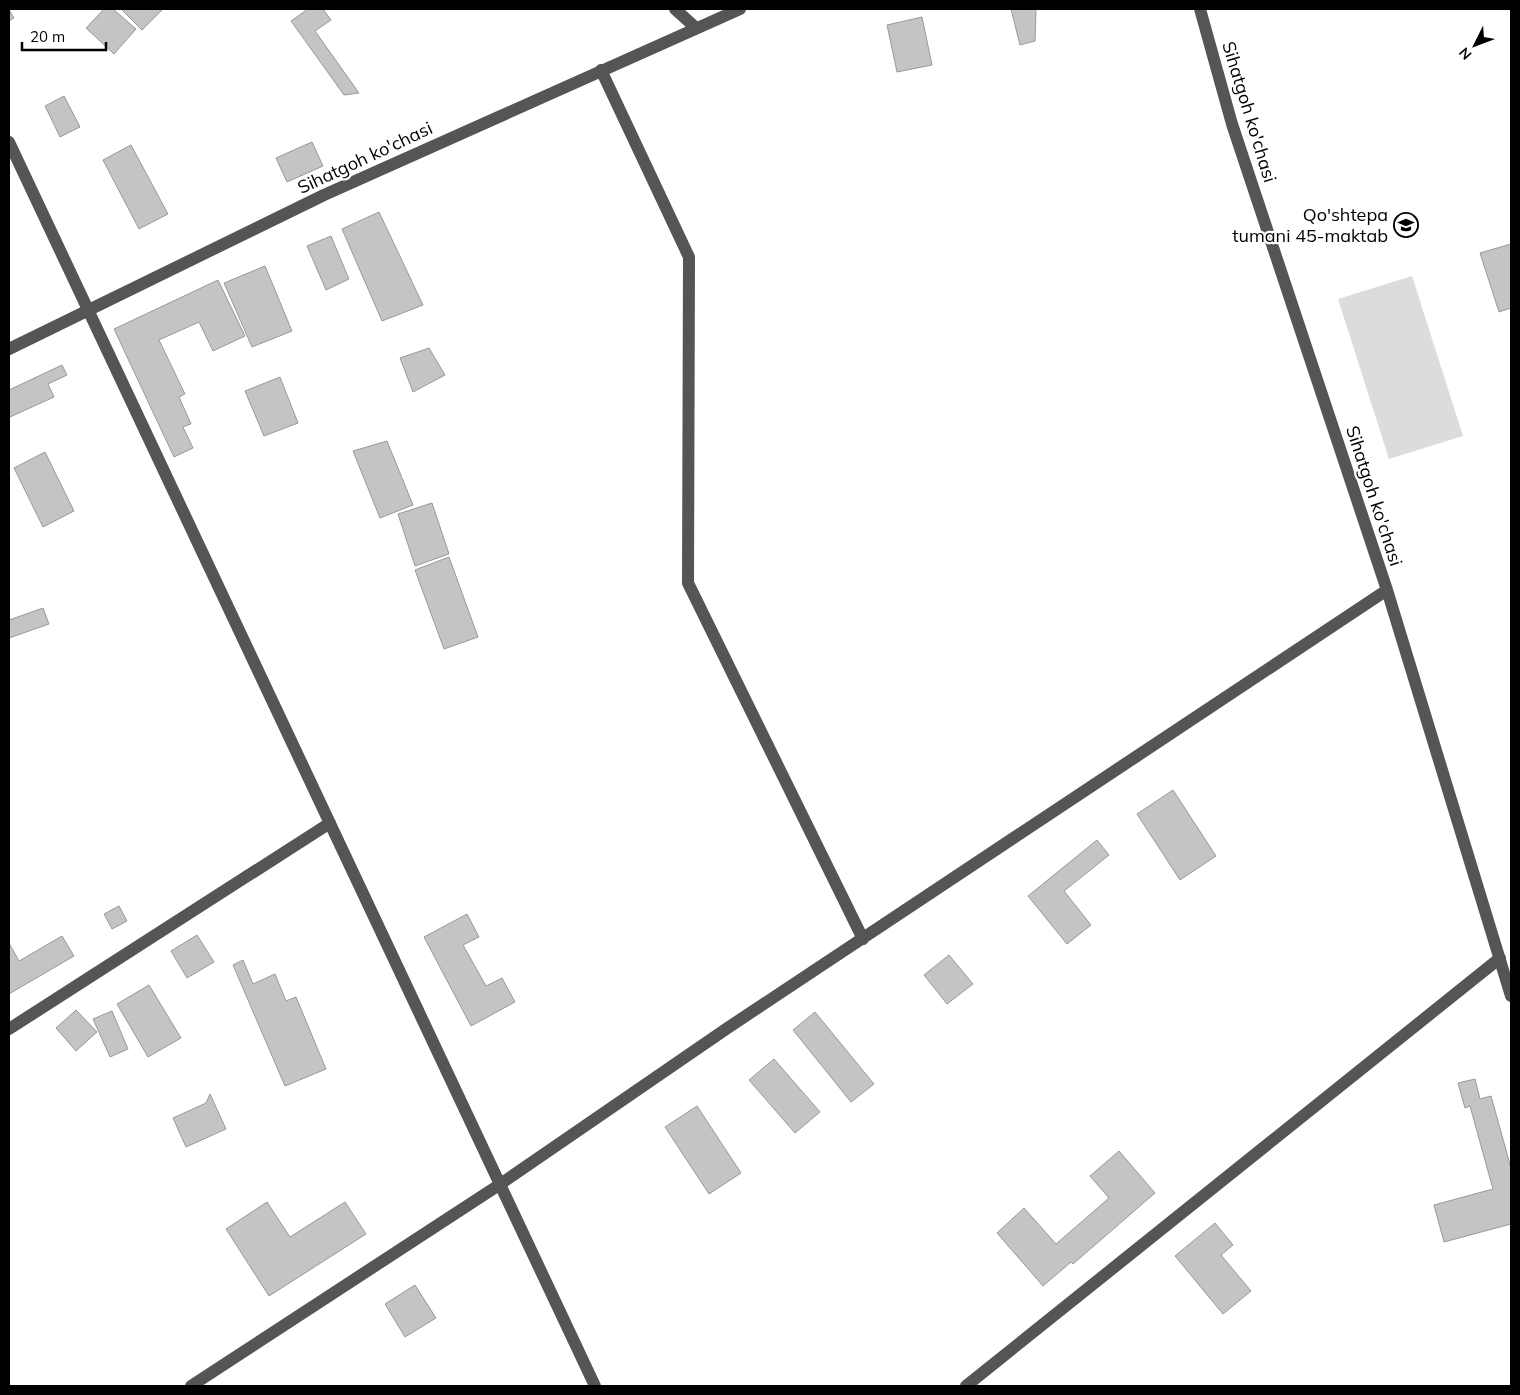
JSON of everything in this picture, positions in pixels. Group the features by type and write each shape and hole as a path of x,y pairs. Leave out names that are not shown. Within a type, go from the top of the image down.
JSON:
{"street":[{"path":"676,9 696,28"},
{"name":"Sihatgoh ko'chasi","path":"9,349 324,195 740,9"},
{"name":"Sihatgoh ko'chasi","path":"1200,9 1235,134 1387,590 1511,996"},
{"path":"601,70 689,258 688,583 863,939"},
{"path":"9,142 595,1386"},
{"path":"191,1386 499,1185 729,1028 1387,590"},
{"path":"9,1029 330,823"},
{"path":"966,1386 1500,958"}],"shaded area":[{"path":"1412,276 1463,436 1389,459 1338,299"}],"building":[{"path":"104,9 113,9 136,29 114,54 86,28"},
{"path":"121,9 161,9 162,10 142,30"},
{"path":"308,9 323,9 331,20 315,31 359,93 344,95 291,21"},
{"path":"1011,9 1036,9 1035,41 1020,45"},
{"path":"9,10 14,18 9,21"},
{"path":"922,17 932,65 897,72 887,25"},
{"path":"64,96 80,127 60,137 45,106"},
{"path":"312,142 323,166 287,182 276,158"},
{"path":"131,145 168,214 139,229 103,160"},
{"path":"379,212 423,305 382,321 342,229"},
{"path":"331,236 349,279 326,290 307,246"},
{"path":"1511,244 1511,308 1499,312 1480,253"},
{"path":"265,266 292,331 252,347 224,283"},
{"path":"218,280 245,336 213,351 199,322 159,340 185,394 179,397 191,424 183,427 193,448 174,457 114,329"},
{"path":"429,348 445,375 413,392 400,358"},
{"path":"62,365 67,375 48,384 54,397 10,417 9,390"},
{"path":"280,377 298,423 264,436 245,391"},
{"path":"387,441 413,505 380,518 353,451"},
{"path":"45,452 74,511 43,527 14,468"},
{"path":"432,503 449,554 415,566 398,514"},
{"path":"449,557 478,637 444,649 415,570"},
{"path":"43,608 49,624 9,638 9,620"},
{"path":"1173,790 1216,856 1180,880 1137,814"},
{"path":"1097,840 1109,855 1064,891 1091,925 1067,944 1028,896"},
{"path":"119,906 127,921 112,929 104,914"},
{"path":"467,914 479,937 463,945 486,986 502,978 515,1002 471,1026 424,937"},
{"path":"197,935 214,962 187,978 171,951"},
{"path":"62,936 74,956 9,994 9,943 19,961"},
{"path":"949,955 973,984 947,1004 924,975"},
{"path":"243,960 253,984 275,974 286,1001 296,997 326,1069 285,1086 233,965"},
{"path":"149,985 181,1038 148,1057 117,1004"},
{"path":"76,1010 97,1032 76,1051 56,1028"},
{"path":"112,1011 128,1049 110,1057 93,1019"},
{"path":"815,1012 874,1084 851,1102 793,1030"},
{"path":"774,1059 820,1112 795,1133 749,1080"},
{"path":"1475,1079 1480,1099 1491,1096 1511,1168 1511,1224 1444,1242 1434,1205 1493,1189 1470,1106 1465,1108 1458,1083"},
{"path":"210,1094 226,1129 186,1147 173,1118 206,1103"},
{"path":"697,1106 741,1173 709,1194 665,1127"},
{"path":"1119,1151 1155,1193 1073,1264 1071,1262 1043,1286 997,1233 1024,1208 1056,1244 1109,1198 1090,1176"},
{"path":"267,1202 290,1237 345,1202 366,1234 269,1296 226,1229"},
{"path":"1215,1223 1233,1245 1221,1255 1251,1291 1223,1314 1175,1256"},
{"path":"415,1285 436,1318 405,1337 385,1304"}],"place":[{"name":"Qo'shtepa tumani 45-maktab","path":"1406,225"}]}
